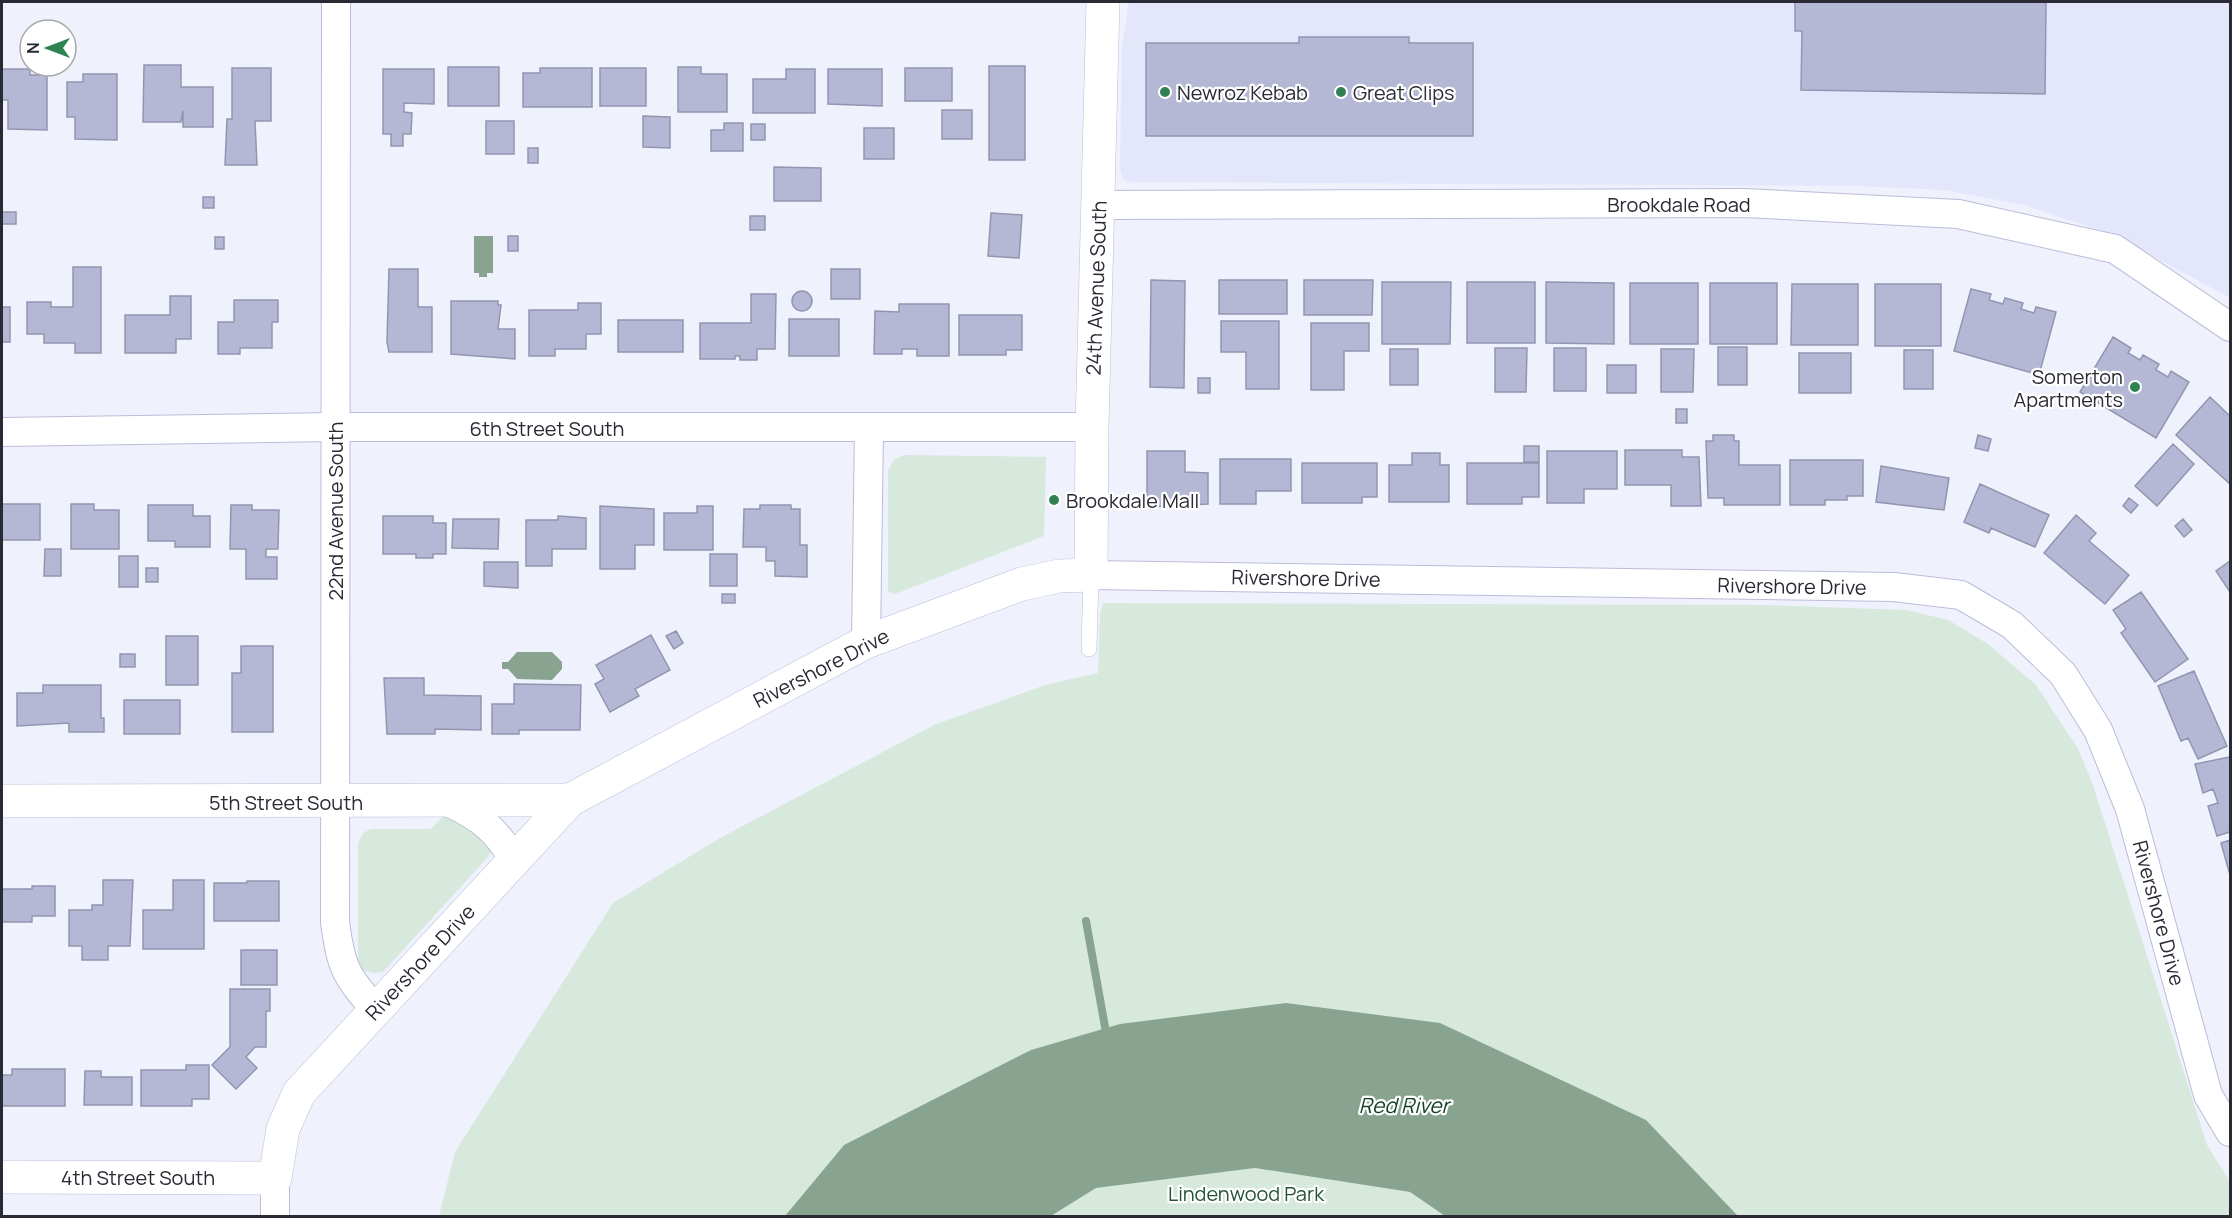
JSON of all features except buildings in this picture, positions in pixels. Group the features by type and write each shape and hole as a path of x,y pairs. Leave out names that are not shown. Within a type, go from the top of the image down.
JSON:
{"street":[{"name":"22nd Avenue South","path":"336,2 335,922 340,960 353,984 375,1010"},
{"name":"24th Avenue South","path":"1091,575 1092,427 1103,2"},
{"name":"Brookdale Road","path":"1099,205 1745,203 1958,214 2115,249 2230,327"},
{"name":"6th Street South","path":"2,432 335,428 1092,427"},
{"path":"866,642 869,428"},
{"name":"Rivershore Drive","path":"275,1178 283,1130 299,1093 570,801 866,642 1022,584 1059,576 1091,575 1894,587 1961,595 2012,625 2063,674 2098,730 2130,809 2208,1095 2230,1132"},
{"name":"5th Street South","path":"2,801 570,801"},
{"path":"448,802 480,817 502,840 514,860"},
{"name":"4th Street South","path":"2,1176 275,1178"},
{"path":"275,1178 275,1216"}],"lane":[{"path":"1089,649 1091,575"}],"shaded area":[{"path":"1129,2 2230,2 2230,298 2116,236 2025,205 1944,190 1859,186 1131,182 1123,179 1120,169 1122,46"}],"green space":[{"path":"904,455 1046,457 1044,536 895,594 888,592 888,470 894,460"},
{"path":"1103,603 1764,605 1907,610 1948,620 1988,644 2036,685 2077,747 2092,782 2207,1145 2230,1182 2230,1216 1738,1216 1646,1120 844,1145 785,1216 439,1216 455,1152 613,903 720,838 934,725 1045,685 1098,673 1100,613"},
{"path":"443,816 462,816 493,848 488,857 383,972 373,973 363,970 358,961 358,844 363,833 371,829 431,829"},
{"name":"Lindenwood Park","path":"1255,1168 1410,1192 1445,1216 1051,1216 1096,1188"}],"water":[{"path":"474,236 493,236 493,273 487,273 487,277 479,277 479,273 474,273"},
{"path":"517,652 552,652 562,662 562,669 552,680 517,679 508,669 502,669 502,662 508,662"},
{"name":"Red River","path":"1286,1003 1440,1023 1646,1120 1738,1216 1445,1216 1410,1192 1255,1168 1096,1188 1051,1216 785,1216 844,1145 1031,1050 1120,1024"}],"waterway":[{"path":"1086,921 1107,1038"}],"place":[{"name":"Newroz Kebab","path":"1165,92"},
{"name":"Great Clips","path":"1341,92"},
{"name":"Somerton Apartments","path":"2135,387"},
{"name":"Brookdale Mall","path":"1054,500"}]}
